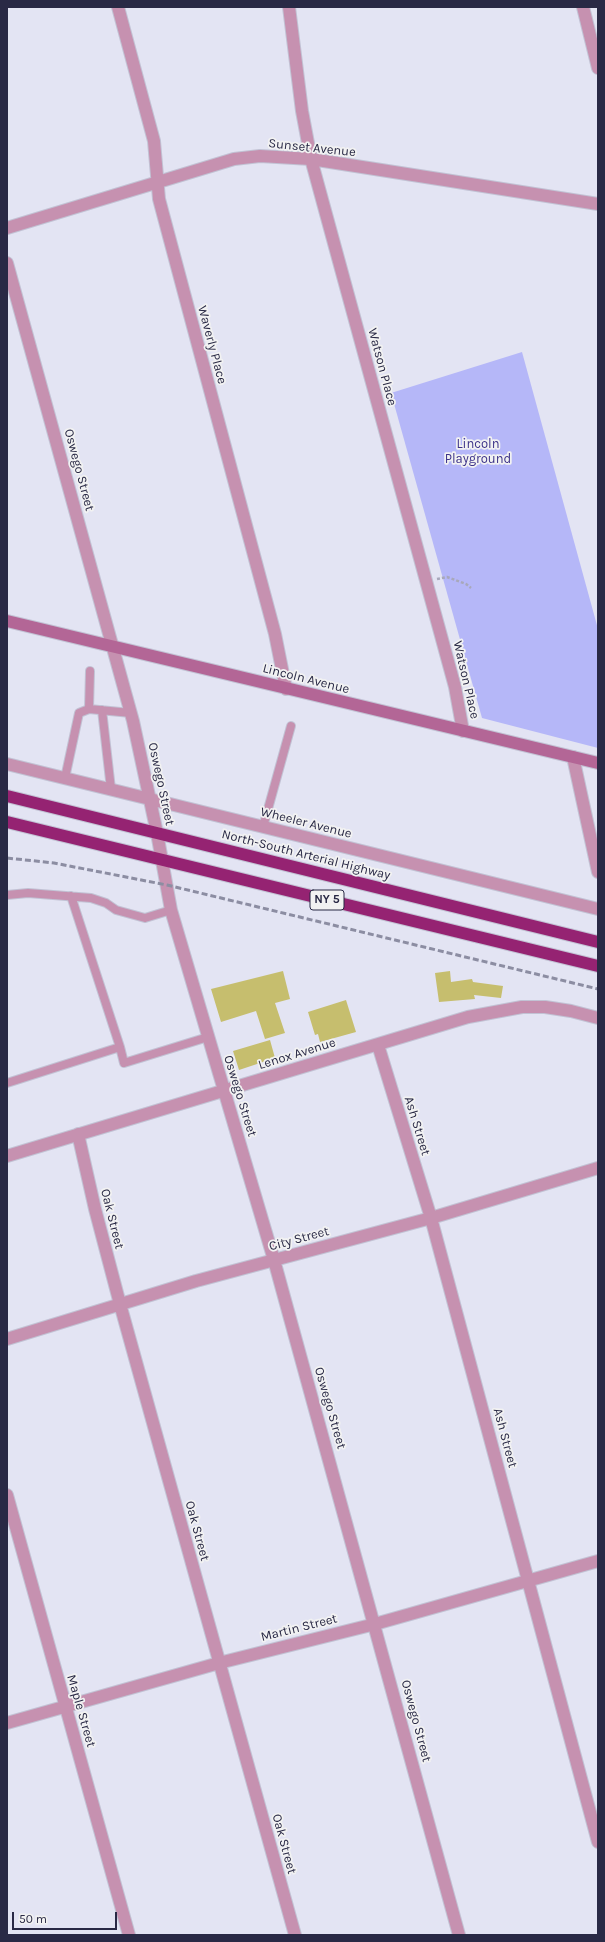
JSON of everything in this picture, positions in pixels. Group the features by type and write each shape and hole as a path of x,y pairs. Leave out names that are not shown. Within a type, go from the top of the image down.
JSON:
{"highway":[{"name":"North-South Arterial Highway","path":"7,796 598,942"},
{"name":"NY 5","path":"7,822 598,966"}],"street":[{"name":"Waverly Place","path":"118,7 154,141 159,199 275,634 286,689"},
{"name":"Watson Place","path":"289,7 302,111 311,160 455,687 463,731"},
{"path":"583,7 598,68"},
{"name":"Sunset Avenue","path":"7,228 234,159 260,156 311,160 598,204"},
{"name":"Oswego Street","path":"7,263 131,714 157,833 171,910 274,1260 459,1935"},
{"name":"Lincoln Avenue","path":"7,621 598,763"},
{"path":"573,757 598,872"},
{"name":"Wheeler Avenue","path":"7,764 598,909"},
{"name":"Lenox Avenue","path":"7,1156 468,1017 522,1007 545,1007 571,1011 598,1018"},
{"name":"Ash Street","path":"378,1045 431,1218 598,1842"},
{"name":"Oak Street","path":"78,1134 95,1209 120,1304 295,1935"},
{"name":"City Street","path":"7,1339 196,1281 431,1218 598,1168"},
{"name":"Maple Street","path":"7,1495 129,1935"},
{"name":"Martin Street","path":"7,1723 219,1663 375,1624 598,1561"}],"lane":[{"path":"89,709 90,671"},
{"path":"64,778 79,713 89,709 131,714"},
{"path":"102,710 111,790"},
{"path":"263,827 291,726"},
{"path":"7,895 28,893 71,896 98,900 116,910 145,918 171,910"},
{"path":"71,896 124,1062 208,1037"},
{"path":"7,1083 120,1047"}],"path":[{"path":"426,582 447,577 466,584 471,588"}],"green space":[{"name":"Lincoln Playground","path":"522,352 598,629 598,748 482,718 391,393"}],"building":[{"path":"283,971 290,999 275,1003 285,1033 265,1039 256,1011 221,1022 211,989"},
{"path":"450,971 451,982 472,979 473,982 503,986 501,998 474,995 475,999 439,1002 435,973"},
{"path":"346,1000 356,1032 320,1042 318,1034 315,1035 308,1012"},
{"path":"270,1040 275,1058 239,1070 233,1051"}],"railway":[{"path":"7,858 54,863 167,885 598,989"}]}
